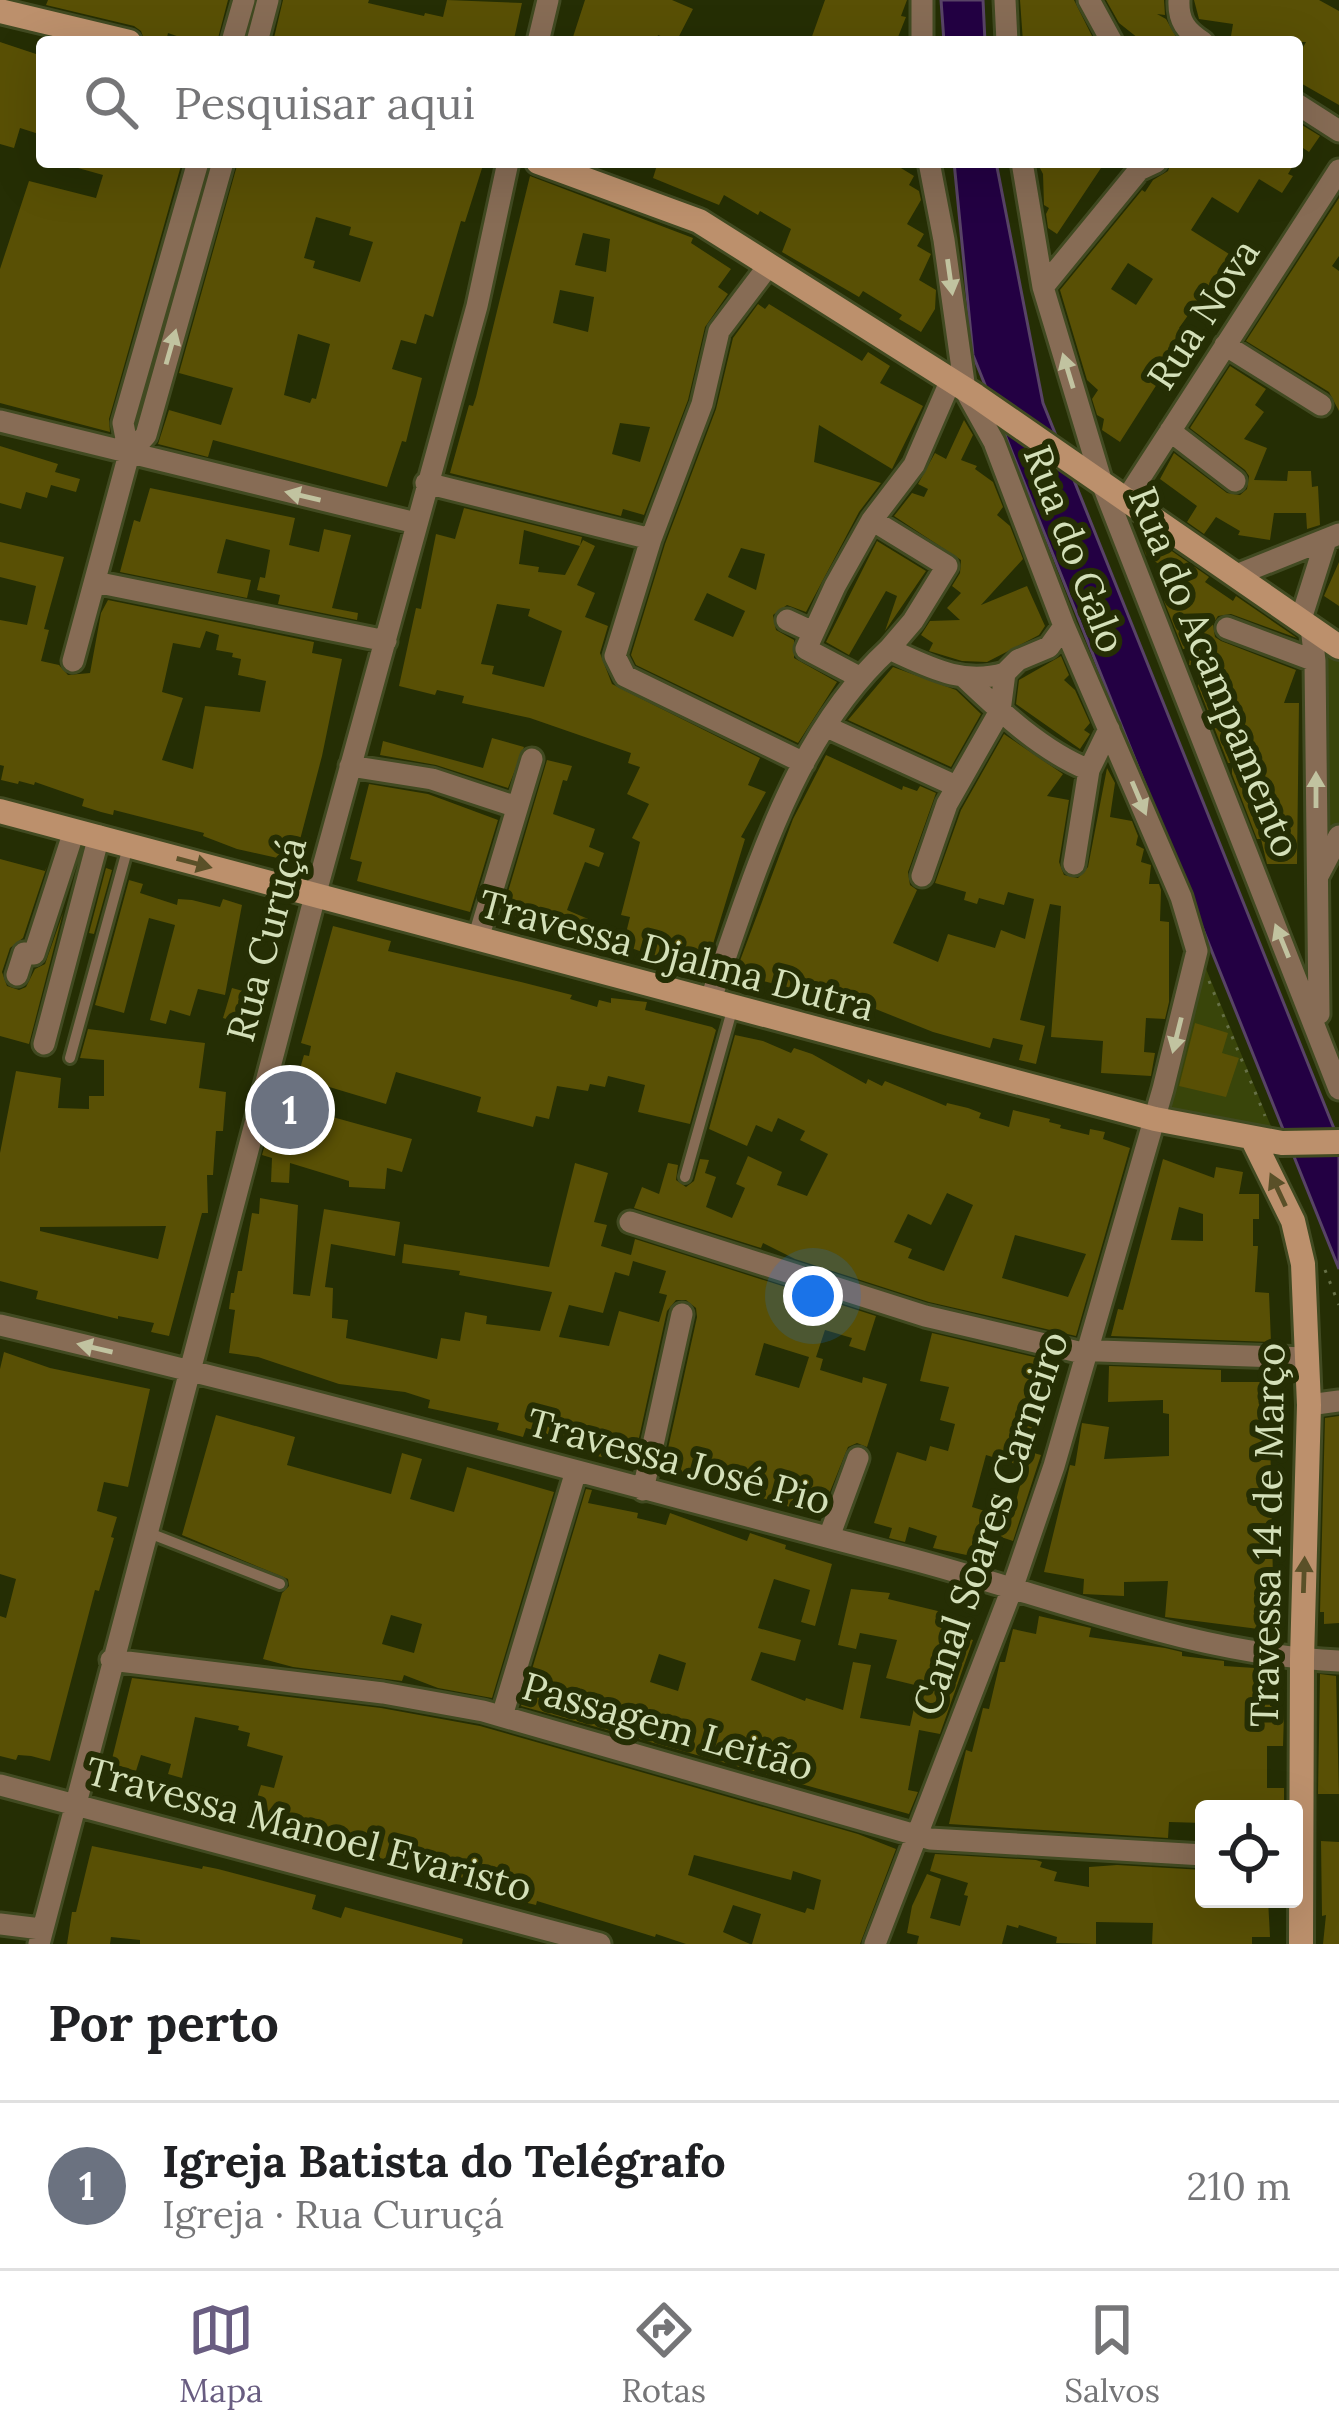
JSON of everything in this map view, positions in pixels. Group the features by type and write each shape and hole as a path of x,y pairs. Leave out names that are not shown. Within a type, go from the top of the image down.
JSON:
{"street":[{"path":"234,36 244,0"},
{"path":"259,36 268,0"},
{"path":"539,36 548,0"},
{"path":"922,0 922,36"},
{"path":"1005,0 1007,36"},
{"path":"1089,0 1109,36"},
{"path":"1179,0 1180,18 1196,36"},
{"path":"0,10 105,36"},
{"path":"1303,108 1339,131"},
{"path":"73,661 129,454 123,423 196,168"},
{"path":"129,454 146,435 221,168"},
{"name":"Rua Curuçá","path":"40,1936 476,306 507,168"},
{"path":"554,168 699,221 964,389 1339,647"},
{"name":"Rua do Galo","path":"930,168 964,389 994,442 1064,626 1181,897 1197,951"},
{"name":"Rua do Acampamento","path":"1023,168 1043,287 1093,476 1339,1089"},
{"path":"1043,287 1142,168"},
{"name":"Rua Nova","path":"1127,498 1339,170"},
{"path":"769,265 719,331 702,404 651,539 615,656 625,676 804,764"},
{"path":"1226,345 1321,405"},
{"path":"859,677 806,649 872,520 964,389"},
{"path":"0,421 416,523"},
{"path":"1170,431 1235,481"},
{"path":"426,483 651,539"},
{"path":"721,1004 774,824 804,764 859,677 913,622 947,566 872,520"},
{"path":"1238,574 1332,537"},
{"path":"1319,1033 1315,661 1306,623 1332,537"},
{"path":"95,582 386,640"},
{"path":"787,620 813,632"},
{"path":"889,650 956,678 983,680 1049,647 1064,626"},
{"path":"1227,628 1315,661"},
{"path":"922,876 956,786 1000,711 1005,673"},
{"path":"965,678 1065,760 1089,770"},
{"path":"827,728 956,786"},
{"path":"1074,864 1089,770 1109,729"},
{"path":"478,939 532,759"},
{"path":"350,766 432,779 517,807"},
{"name":"Travessa Djalma Dutra","path":"0,811 1160,1120 1282,1144 1339,1142"},
{"path":"17,975 23,952 34,954 87,834"},
{"path":"44,1044 87,834"},
{"path":"1316,880 1339,836"},
{"name":"Canal Soares Carneiro","path":"891,1944 924,1838 1019,1588 1093,1352 1160,1120 1197,951"},
{"name":"Travessa 14 de Março","path":"1252,1138 1293,1221 1303,1264 1309,1405 1298,1800"},
{"path":"630,1222 926,1316 1093,1352 1307,1358"},
{"path":"643,1490 682,1314"},
{"name":"Travessa José Pio","path":"0,1325 576,1471 1168,1632 1302,1659 1339,1660"},
{"path":"1309,1405 1339,1401"},
{"path":"829,1538 857,1458"},
{"path":"502,1716 576,1471"},
{"name":"Passagem Leitão","path":"111,1660 383,1693 502,1716 924,1838 1195,1854"},
{"name":"Travessa Manoel Evaristo","path":"0,1785 600,1944"},
{"name":"Canal Soares Carneiro","path":"875,1944 924,1838"},
{"name":"Travessa 14 de Março","path":"1299,1908 1301,1944"},
{"path":"0,1924 40,1936"}],"lane":[{"path":"70,1058 129,845"},
{"path":"685,1177 721,1004"},
{"path":"146,1532 280,1584"}],"green space":[{"path":"1315,637 1339,642 1339,825 1315,871"},
{"path":"1202,959 1277,1141 1152,1122"}],"shaded area":[{"path":"941,0 983,0 985,36 944,36"},
{"path":"955,168 997,168 1043,403 1339,1141 1339,1269 973,355"}],"building":[{"path":"48,0 228,0 219,36 143,36 134,26 46,5"},
{"path":"283,0 369,0 443,17 447,0 522,3 515,36 274,36"},
{"path":"585,0 672,0 693,9 679,36 573,36"},
{"path":"825,0 907,0 898,36 812,36"},
{"path":"1020,0 1074,0 1092,36 1023,36"},
{"path":"1106,0 1164,0 1165,15 1157,14 1166,19 1176,36 1135,36 1119,23"},
{"path":"1194,0 1319,0 1339,11 1339,105 1303,84 1303,36 1231,36 1233,24 1199,19"},
{"path":"0,42 36,54 36,133 20,128 14,148 0,144"},
{"path":"1303,126 1320,136 1309,152 1303,148"},
{"path":"78,168 180,168 109,419 110,432 0,403 0,269 29,181 96,198 103,175"},
{"path":"236,168 482,168 433,317 425,314 416,344 401,340 392,369 422,378 406,442 402,441 387,487 213,440 208,457 158,444 169,410 221,425 233,388 179,373","holes":["316,217 351,227 349,235 373,242 360,282 313,268 315,261 304,258","298,334 330,344 316,399 310,403 284,395"]},
{"path":"656,168 901,168 914,176 909,185 919,191 921,200 907,224 924,234 917,246 931,254 919,280 936,290 935,309 921,332 863,291 859,297 782,252 791,229 760,211 758,215 724,195 719,205 653,178"},
{"path":"1040,168 1101,168 1057,234 1048,228"},
{"path":"1169,168 1292,168 1288,174 1293,176 1282,193 1259,179 1238,213 1212,197 1191,230 1237,259 1218,288 1211,283 1179,328 1189,334 1120,442 1102,430 1104,419 1097,415 1092,399 1098,390 1087,380 1060,290 1153,180","holes":["1128,263 1153,279 1136,305 1111,289"]},
{"path":"530,176 693,238 691,243 731,269 718,287 728,294 705,327 688,400 644,515 623,509 621,516 450,473 469,405 473,406","holes":["583,233 610,239 606,272 575,265","560,290 594,297 588,332 553,323","620,423 650,427 640,462 612,454"]},
{"path":"1339,198 1339,256 1332,266 1339,271 1339,411 1329,392 1246,341"},
{"path":"758,304 765,309 769,304 862,361 868,352 890,366 880,383 923,406 892,469 819,425 814,462 881,483 859,512 806,612 787,605 773,615 776,630 794,640 794,658 837,682 798,743 636,665 631,655 665,544 716,409 733,338","holes":["741,548 765,554 756,590 728,577","707,593 745,611 733,637 694,620"]},
{"path":"1230,366 1266,389 1255,405 1264,412 1244,439 1267,448 1254,480 1287,481 1288,471 1311,471 1312,487 1318,486 1320,525 1307,529 1306,513 1274,513 1270,540 1238,535 1240,531 1216,517 1204,534 1187,522 1197,506 1160,479 1174,453 1227,493 1240,495 1247,489 1245,470 1190,428"},
{"path":"964,420 973,435 961,460 977,466 993,482 1003,507 997,515 1010,526 1023,559 981,605 1027,586 1045,626 1039,635 987,662 962,661 929,651 933,643 921,635 930,621 960,620 947,608 961,593 952,586 961,560 894,516 912,493 924,497 928,489 918,484 935,453 946,459"},
{"path":"0,446 58,464 55,472 80,479 76,492 51,485 47,498 26,492 21,509 0,503"},
{"path":"150,488 295,518 289,545 319,552 324,529 351,535 332,608 358,613 357,620 278,604 280,595 257,590 260,577 265,578 270,550 226,539 217,573 251,580 247,598 120,572 134,520 140,522"},
{"path":"464,508 582,537 580,546 583,540 595,546 577,585 595,593 585,617 608,626 600,653 612,684 760,758 748,785 766,792 741,837 745,839 706,967 670,962 623,945 630,917 621,915 640,842 632,838 649,804 627,794 640,767 628,763 631,753 530,718 462,703 464,696 399,686 436,534 455,539","holes":["524,530 580,546 565,575 519,564","497,604 530,609 528,616 562,631 544,687 492,674 494,666 481,664"]},
{"path":"1143,531 1209,577 1205,582 1233,601 1236,596 1297,638 1231,614 1218,616 1213,624 1215,637 1221,641 1296,670 1284,703 1299,703 1297,864 1267,864 1232,774 1232,763 1228,763 1198,686 1203,667 1189,665 1191,649 1183,649 1164,601 1166,588 1154,574 1160,565 1146,555 1143,546 1147,542 1139,536"},
{"path":"877,541 926,571 885,631 897,596 886,591 849,655 826,642"},
{"path":"0,542 64,557 44,629 49,630 41,661 59,665 68,675 90,673 101,613 108,600 314,642 312,653 342,659 296,855 283,853 282,859 237,849 204,833 82,806 84,799 35,782 1,780 0,620 27,625 36,586 0,577","holes":["206,631 219,635 216,650 241,659 238,675 266,681 260,712 205,706 193,769 162,760 183,698 162,692 173,643 200,648"]},
{"path":"1339,562 1339,606 1324,596"},
{"path":"1061,656 1069,675 1064,680 1075,690 1090,723 1084,730 1090,734 1080,749 1016,704 1019,680"},
{"path":"893,667 956,690 981,714 951,767 848,720"},
{"path":"1004,734 1063,774 1047,796 1069,800 1059,862 1064,875 1078,878 1088,867 1107,768 1115,783 1110,817 1132,821 1136,845 1144,849 1141,862 1151,865 1149,884 1159,884 1161,890 1160,921 1169,922 1169,1002 1165,1019 1146,1018 1144,1052 1155,1053 1151,1076 1101,1073 1103,1041 1051,1037 1061,906 1050,904 1020,1020 1045,1026 1036,1064 1019,1060 1023,1045 993,1038 990,1048 863,1004 860,1010 828,997 735,974 793,819 826,755 902,790 903,786 917,791 920,786 936,793 908,872 910,885 917,890 893,943 938,962 948,934 995,948 1001,930 1025,939 1034,899 1008,892 1004,905 979,898 977,904 964,900 966,892 935,883 961,810"},
{"path":"492,738 524,747 508,788 436,765 380,755 383,741 483,768"},
{"path":"547,760 572,766 553,814 595,829 589,847 604,853 599,867 585,862 567,910 600,924 592,945 579,940 581,934 545,921 543,928 502,912"},
{"path":"369,784 428,794 498,820 470,912 357,881 362,862 350,859"},
{"path":"0,859 45,871 47,866 23,938 10,948 2,972 7,986 26,987 35,969 45,964 63,913 29,1044 0,1036"},
{"path":"106,868 112,870 94,934 89,933"},
{"path":"129,880 143,884 140,893 177,905 178,899 220,907 223,899 242,905 225,995 198,989 190,1016 170,1010 166,1024 150,1020 175,925 149,918 124,1013 95,1005"},
{"path":"333,926 391,941 388,951 572,995 570,999 597,1007 599,1000 611,1003 611,998 647,1002 645,1010 712,1027 716,1030 690,1124 638,1112 645,1085 608,1076 605,1087 590,1084 588,1091 557,1086 549,1119 536,1116 533,1127 477,1112 481,1097 396,1072 386,1104 326,1086 318,1113 412,1139 402,1172 387,1168 385,1189 349,1187 349,1181 290,1163 289,1183 271,1182 272,1158 262,1155 266,1141 288,1147 303,1092 294,1089 311,1046 301,1043"},
{"path":"232,988 250,993 241,1024 223,1018"},
{"path":"1195,1023 1228,1033 1222,1053 1239,1058 1226,1097 1179,1086"},
{"path":"88,1029 205,1043 199,1088 226,1092 223,1131 216,1131 213,1175 207,1175 208,1213 202,1213 169,1336 151,1332 154,1323 36,1299 38,1291 0,1281 0,1153 16,1071 61,1078 58,1108 89,1109 89,1096 104,1096 104,1060 80,1058","holes":["166,1226 158,1259 40,1231 40,1227"]},
{"path":"735,1035 791,1053 794,1048 812,1054 866,1084 868,1079 882,1086 885,1081 1009,1127 1013,1110 1089,1135 1090,1129 1105,1132 1103,1139 1130,1148 1076,1336 929,1302 795,1259 763,1243 761,1248 634,1208 642,1187 659,1194 668,1163 678,1165 676,1180 686,1187 694,1181 700,1159 709,1160 705,1173 716,1177 706,1207 732,1218 745,1188 736,1184 748,1156 782,1172 777,1185 807,1196 828,1154 800,1140 805,1131 778,1118 772,1132 756,1125 747,1146 709,1129","holes":["947,1193 973,1205 944,1271 908,1258 912,1249 894,1242 908,1214 931,1225","1015,1235 1086,1254 1068,1297 1002,1278"]},
{"path":"1163,1159 1214,1178 1216,1167 1243,1172 1239,1194 1259,1194 1259,1219 1253,1219 1253,1246 1258,1246 1255,1292 1269,1293 1271,1342 1111,1336 1118,1309 1123,1310","holes":["1179,1207 1203,1214 1203,1241 1171,1240"]},
{"path":"575,1163 608,1173 594,1222 607,1225 601,1246 631,1255 635,1239 876,1316 865,1351 849,1346 852,1338 825,1330 816,1357 823,1359 820,1370 862,1383 863,1377 887,1384 867,1447 857,1443 848,1447 823,1509 813,1505 811,1514 663,1471 697,1317 696,1308 686,1300 676,1300 667,1311 633,1465 558,1446 560,1438 526,1428 523,1437 497,1430 499,1423 428,1408 430,1400 405,1392 339,1384 258,1357 229,1353 235,1310 229,1309 231,1293 242,1271 252,1213 259,1214 260,1198 298,1205 293,1294 310,1296 324,1209 400,1222 395,1256 331,1244 325,1287 333,1288 332,1318 348,1320 346,1338 437,1359 441,1338 460,1341 465,1312 487,1316 486,1324 540,1331 552,1292 402,1263 404,1244 549,1267","holes":["633,1261 666,1271 659,1293 667,1295 659,1322 619,1311 609,1346 559,1337 569,1305 603,1313 615,1272 629,1276","764,1343 809,1357 799,1388 755,1375"]},
{"path":"932,1333 1055,1362 1030,1452 1041,1455 1013,1541 989,1533 981,1558 933,1548 937,1536 909,1527 905,1542 889,1538 892,1528 874,1523 897,1452 926,1461 930,1446 948,1451 955,1424 940,1420 949,1387 920,1381","holes":["986,1455 1025,1467 1011,1519 972,1507"]},
{"path":"4,1352 50,1368 150,1389 128,1487 104,1482 97,1511 117,1517 114,1538 99,1591 95,1590 50,1761 0,1756 0,1616 6,1618 16,1579 0,1574 0,1369"},
{"path":"1109,1366 1221,1370 1221,1382 1269,1382 1274,1631 1165,1617 1168,1581 1124,1582 1124,1596 1083,1594 1084,1579 1044,1572 1070,1465 1075,1466 1082,1423 1109,1427 1104,1459 1169,1456 1169,1414 1163,1413 1163,1400 1108,1402"},
{"path":"216,1415 295,1437 287,1465 391,1494 402,1453 422,1459 410,1499 454,1512 467,1467 554,1492 492,1698 438,1688 404,1675 402,1681 263,1659 288,1579 182,1535","holes":["391,1615 422,1624 414,1653 382,1644"]},
{"path":"1339,1416 1339,1623 1324,1624 1324,1612 1320,1612 1325,1418"},
{"path":"586,1489 592,1490 588,1503 638,1513 637,1518 666,1525 670,1513 747,1541 750,1533 832,1564 815,1626 801,1622 810,1590 774,1579 758,1628 801,1640 795,1661 761,1652 751,1680 843,1710 853,1662 871,1665 860,1718 910,1726 919,1686 886,1678 897,1640 860,1633 856,1649 838,1645 851,1589 890,1593 888,1599 946,1613 942,1630 973,1640 940,1734 919,1730 908,1790 918,1792 909,1814 521,1706","holes":["659,1654 686,1663 678,1691 650,1682"]},
{"path":"1039,1616 1091,1628 1089,1637 1165,1648 1182,1652 1182,1656 1224,1661 1224,1666 1271,1669 1270,1706 1279,1706 1279,1714 1284,1714 1283,1746 1267,1746 1267,1788 1284,1788 1284,1800 1195,1800 1195,1823 1169,1822 1168,1838 949,1824 966,1750 972,1752 983,1708 989,1709 1013,1629 1036,1634"},
{"path":"1320,1674 1336,1676 1339,1794 1318,1794"},
{"path":"132,1678 381,1708 480,1726 858,1834 896,1849 860,1944 752,1944 761,1914 733,1905 723,1932 750,1944 686,1944 537,1901 536,1905 499,1896 500,1891 484,1888 485,1883 380,1858 369,1853 371,1847 341,1840 339,1847 330,1847 266,1828 250,1820 261,1785 274,1788 283,1756 247,1746 250,1733 238,1730 239,1726 195,1717 182,1778 168,1774 171,1764 141,1755 136,1771 111,1763","holes":["694,1855 791,1880 793,1871 821,1880 814,1910 807,1908 805,1913 688,1875"]},
{"path":"1321,1841 1339,1842 1339,1944 1323,1944"},
{"path":"92,1846 218,1869 316,1895 312,1909 341,1918 345,1907 463,1939 462,1944 140,1944 140,1940 111,1937 110,1944 67,1944"},
{"path":"935,1854 1036,1860 1042,1862 1040,1867 1057,1872 1054,1881 1089,1887 1089,1867 1195,1869 1195,1908 1268,1908 1270,1937 1252,1937 1252,1944 1152,1944 1153,1923 1096,1922 1096,1944 1056,1943 1057,1937 1007,1925 1002,1944 917,1944 919,1936 907,1933 912,1906 927,1874 941,1879 930,1918 960,1926 968,1896 964,1895 968,1883 930,1871"}],"place":[{"name":"Igreja Batista do Telégrafo","path":"290,1110"}]}
